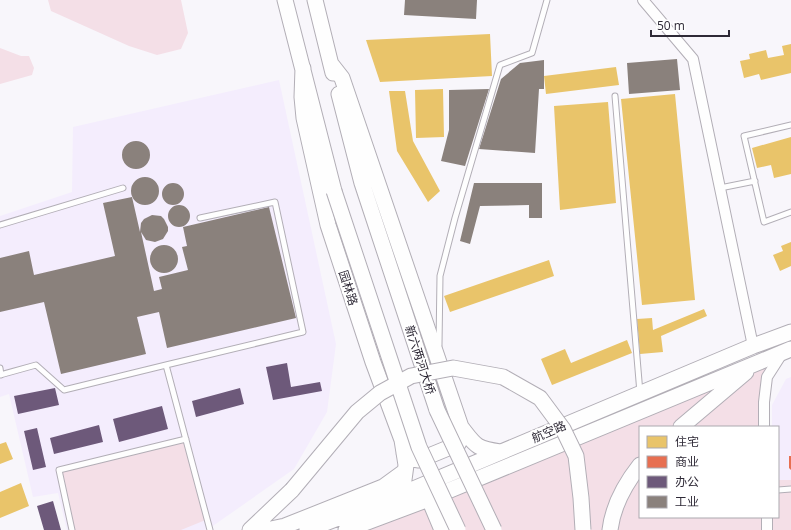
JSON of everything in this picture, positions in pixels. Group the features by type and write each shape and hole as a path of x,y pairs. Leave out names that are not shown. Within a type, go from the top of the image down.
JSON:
{"main road":[{"name":"园林路","path":"285,0 334,191 419,447 458,530"},
{"path":"315,0 331,64 342,78 463,429 472,442 483,449 500,452"},
{"name":"新六两河大桥","path":"331,64 362,183 437,410 494,530"},
{"name":"园林路","path":"303,68 302,98 304,118 328,225 373,362 402,440 406,465 402,487 390,498"},
{"name":"航空路","path":"307,530 390,498 753,346 791,332"},
{"name":"航空路","path":"346,530 429,499 787,350"},
{"path":"682,426 757,363"},
{"path":"250,530 292,490 357,412 380,392 411,376 453,368 503,377 540,398 563,429 576,456 583,530"},
{"path":"404,453 413,459 419,460 458,444 462,437 463,429"},
{"path":"610,530 618,501 630,477 639,466"},
{"path":"266,530 285,526 383,487 405,471"},
{"path":"429,499 442,530"}],"street":[{"path":"643,0 693,59 753,346"},
{"path":"764,426 764,402 767,377 787,350"},
{"path":"767,518 767,530"}],"lane":[{"path":"439,360 440,276 455,218 500,65 532,53 547,0"},
{"path":"615,96 640,394"},
{"path":"791,125 744,136 764,222 791,212"},
{"path":"720,188 755,181"},
{"path":"0,226 123,188"},
{"path":"0,368 1,375 36,365 64,390 303,332 275,202 200,218"},
{"path":"166,365 210,530"},
{"path":"72,530 59,470 186,439"},
{"path":"779,490 791,489"}],"shaded area":[{"path":"48,0 181,0 188,33 181,49 157,55 129,46 51,11"},
{"path":"0,48 21,56 29,56 34,68 32,75 0,84"},
{"path":"279,80 336,344 327,412 294,469 210,528 204,530 67,530 58,493 33,497 9,394 0,397 0,216 72,192 73,127"},
{"path":"784,352 767,377 764,426 639,426 639,518 779,518 779,480 791,480 791,530 346,530"},
{"path":"791,377 791,480 779,480 779,426 772,426 772,405 786,379"},
{"path":"186,439 208,519 181,530 72,530 59,470"}],"building: 住宅":[{"path":"490,34 492,76 380,82 366,40"},
{"path":"791,44 791,73 761,80 759,74 744,78 740,61 750,59 749,54 766,50 768,58 784,55 782,46"},
{"path":"616,67 619,85 546,94 544,76"},
{"path":"443,89 444,137 416,138 415,90"},
{"path":"389,91 405,91 413,141 440,191 428,202 397,151"},
{"path":"675,94 695,300 642,305 621,99"},
{"path":"608,102 616,203 560,210 554,106"},
{"path":"791,137 791,174 774,178 771,165 757,168 752,148"},
{"path":"791,242 791,266 780,271 773,255 783,251 781,246"},
{"path":"549,260 554,276 450,312 444,296"},
{"path":"704,309 707,316 661,336 663,352 640,354 637,319 652,318 653,330"},
{"path":"627,340 632,353 552,385 541,359 565,349 571,363"},
{"path":"6,442 13,459 0,464 0,444"},
{"path":"21,483 29,506 0,518 0,492"}],"building: 商业":[{"path":"789,456 791,456 791,470 789,468"}],"building: 办公":[{"path":"287,363 291,387 320,382 322,391 273,400 266,367"},
{"path":"55,388 59,405 18,414 14,396"},
{"path":"240,388 244,404 196,417 192,401"},
{"path":"162,406 168,429 119,442 113,419"},
{"path":"99,425 103,442 54,454 50,438"},
{"path":"37,428 46,467 33,470 24,431"},
{"path":"53,501 61,530 44,530 37,506"}],"building: 工业":[{"path":"405,0 477,0 476,19 404,15"},
{"path":"677,59 680,90 629,94 627,63"},
{"path":"544,60 544,89 539,89 535,153 479,149 501,79 520,63"},
{"path":"489,89 465,166 441,161 449,130 449,90"},
{"path":"136,141 146,145 150,155 146,165 136,169 126,165 122,155 126,145"},
{"path":"145,177 155,181 159,191 155,201 145,205 135,201 131,191 135,181"},
{"path":"173,183 181,186 184,194 181,202 173,205 165,202 162,194 165,186"},
{"path":"474,183 542,183 542,218 529,218 529,205 480,206 470,244 460,241"},
{"path":"132,197 140,232 141,223 144,219 152,215 161,216 168,227 168,231 163,239 155,242 146,240 141,232 154,291 162,289 159,277 188,270 182,247 187,246 183,227 269,207 296,318 167,348 159,312 137,317 146,354 61,374 44,302 0,312 0,258 29,251 34,275 115,256 103,203"},
{"path":"179,205 187,208 190,216 187,224 179,227 171,224 168,216 171,208"},
{"path":"164,245 174,249 178,259 174,269 164,273 154,269 150,259 154,249"}]}
